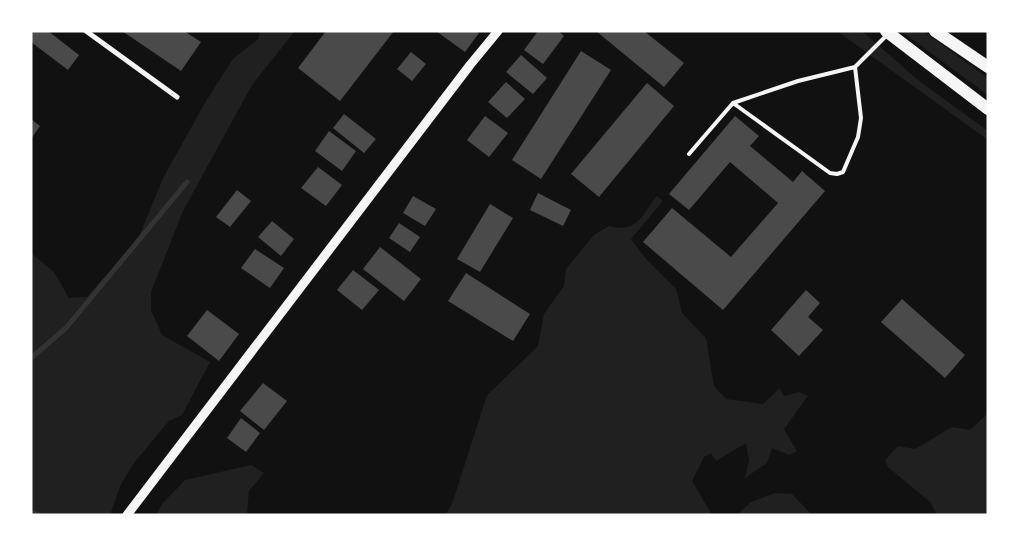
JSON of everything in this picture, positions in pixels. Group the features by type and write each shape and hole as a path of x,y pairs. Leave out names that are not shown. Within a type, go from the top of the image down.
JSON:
{"main road":[{"path":"935,31 988,67"},
{"path":"887,32 988,109"}],"street":[{"path":"86,31 177,97"},
{"path":"127,515 470,64 498,31"}],"lane":[{"path":"689,154 733,103 798,81 855,67 887,32"},
{"path":"733,103 830,173 837,174 843,172 858,137 861,118 855,67"}],"shaded area":[{"path":"260,31 295,31 252,85 183,211 151,292 151,310 162,335 210,362 182,415 169,421 134,463 121,484 110,515 31,515 31,253 54,272 69,298 87,297 138,239 163,178 206,101 233,59 258,39"},
{"path":"837,31 862,31 918,80 988,131 988,140"},
{"path":"901,31 923,31 988,78 988,95"},
{"path":"657,196 663,201 631,239 646,259 676,289 682,313 706,338 714,386 726,399 763,404 780,388 784,396 799,392 808,396 784,429 797,451 789,455 772,448 767,463 745,478 749,461 746,443 716,461 711,453 704,457 692,481 712,515 445,515 452,504 487,395 538,346 544,314 564,286 566,269 594,235 609,226 626,227 637,222"},
{"path":"988,413 988,515 937,515 930,502 888,467 885,460 898,446 915,449 952,427 970,430"},
{"path":"251,465 264,473 249,491 247,515 156,515 162,504 185,480"},
{"path":"775,493 792,494 812,515 737,515 751,502"}],"building":[{"path":"31,31 48,31 79,55 68,70 31,42"},
{"path":"122,31 184,31 201,42 181,71"},
{"path":"326,31 394,31 340,101 298,68"},
{"path":"436,31 476,31 479,33 465,52"},
{"path":"538,31 558,31 564,36 543,64 524,50"},
{"path":"596,31 644,31 684,63 664,87"},
{"path":"581,51 611,70 541,179 512,160"},
{"path":"411,52 426,64 412,81 397,69"},
{"path":"521,55 547,78 533,94 506,72"},
{"path":"506,82 525,99 507,118 488,102"},
{"path":"647,83 674,106 599,197 571,174"},
{"path":"344,114 376,139 364,153 333,128"},
{"path":"485,116 508,133 489,157 467,140"},
{"path":"735,116 759,136 750,146 793,182 802,171 825,191 723,310 643,242 672,208 731,257 778,203 730,162 689,210 669,194"},
{"path":"31,119 40,126 31,139"},
{"path":"329,131 356,151 342,171 315,151"},
{"path":"318,167 342,185 326,206 301,188"},
{"path":"237,190 251,201 230,227 216,217"},
{"path":"538,193 571,210 563,226 530,210"},
{"path":"413,196 436,209 425,226 403,213"},
{"path":"490,204 513,218 480,272 457,259"},
{"path":"272,221 294,239 281,256 258,237"},
{"path":"399,223 420,237 410,252 389,238"},
{"path":"380,247 421,279 404,301 363,269"},
{"path":"255,249 284,268 270,288 241,268"},
{"path":"353,270 379,290 362,310 337,290"},
{"path":"466,273 530,314 513,341 448,301"},
{"path":"806,290 820,303 808,317 823,330 799,356 771,330"},
{"path":"902,299 965,355 945,378 881,322"},
{"path":"207,310 239,334 219,361 187,336"},
{"path":"263,383 287,401 264,430 240,411"},
{"path":"241,418 260,433 246,452 227,438"}],"waterway":[{"path":"31,358 66,328 187,182"},
{"path":"31,512 39,515"}]}
